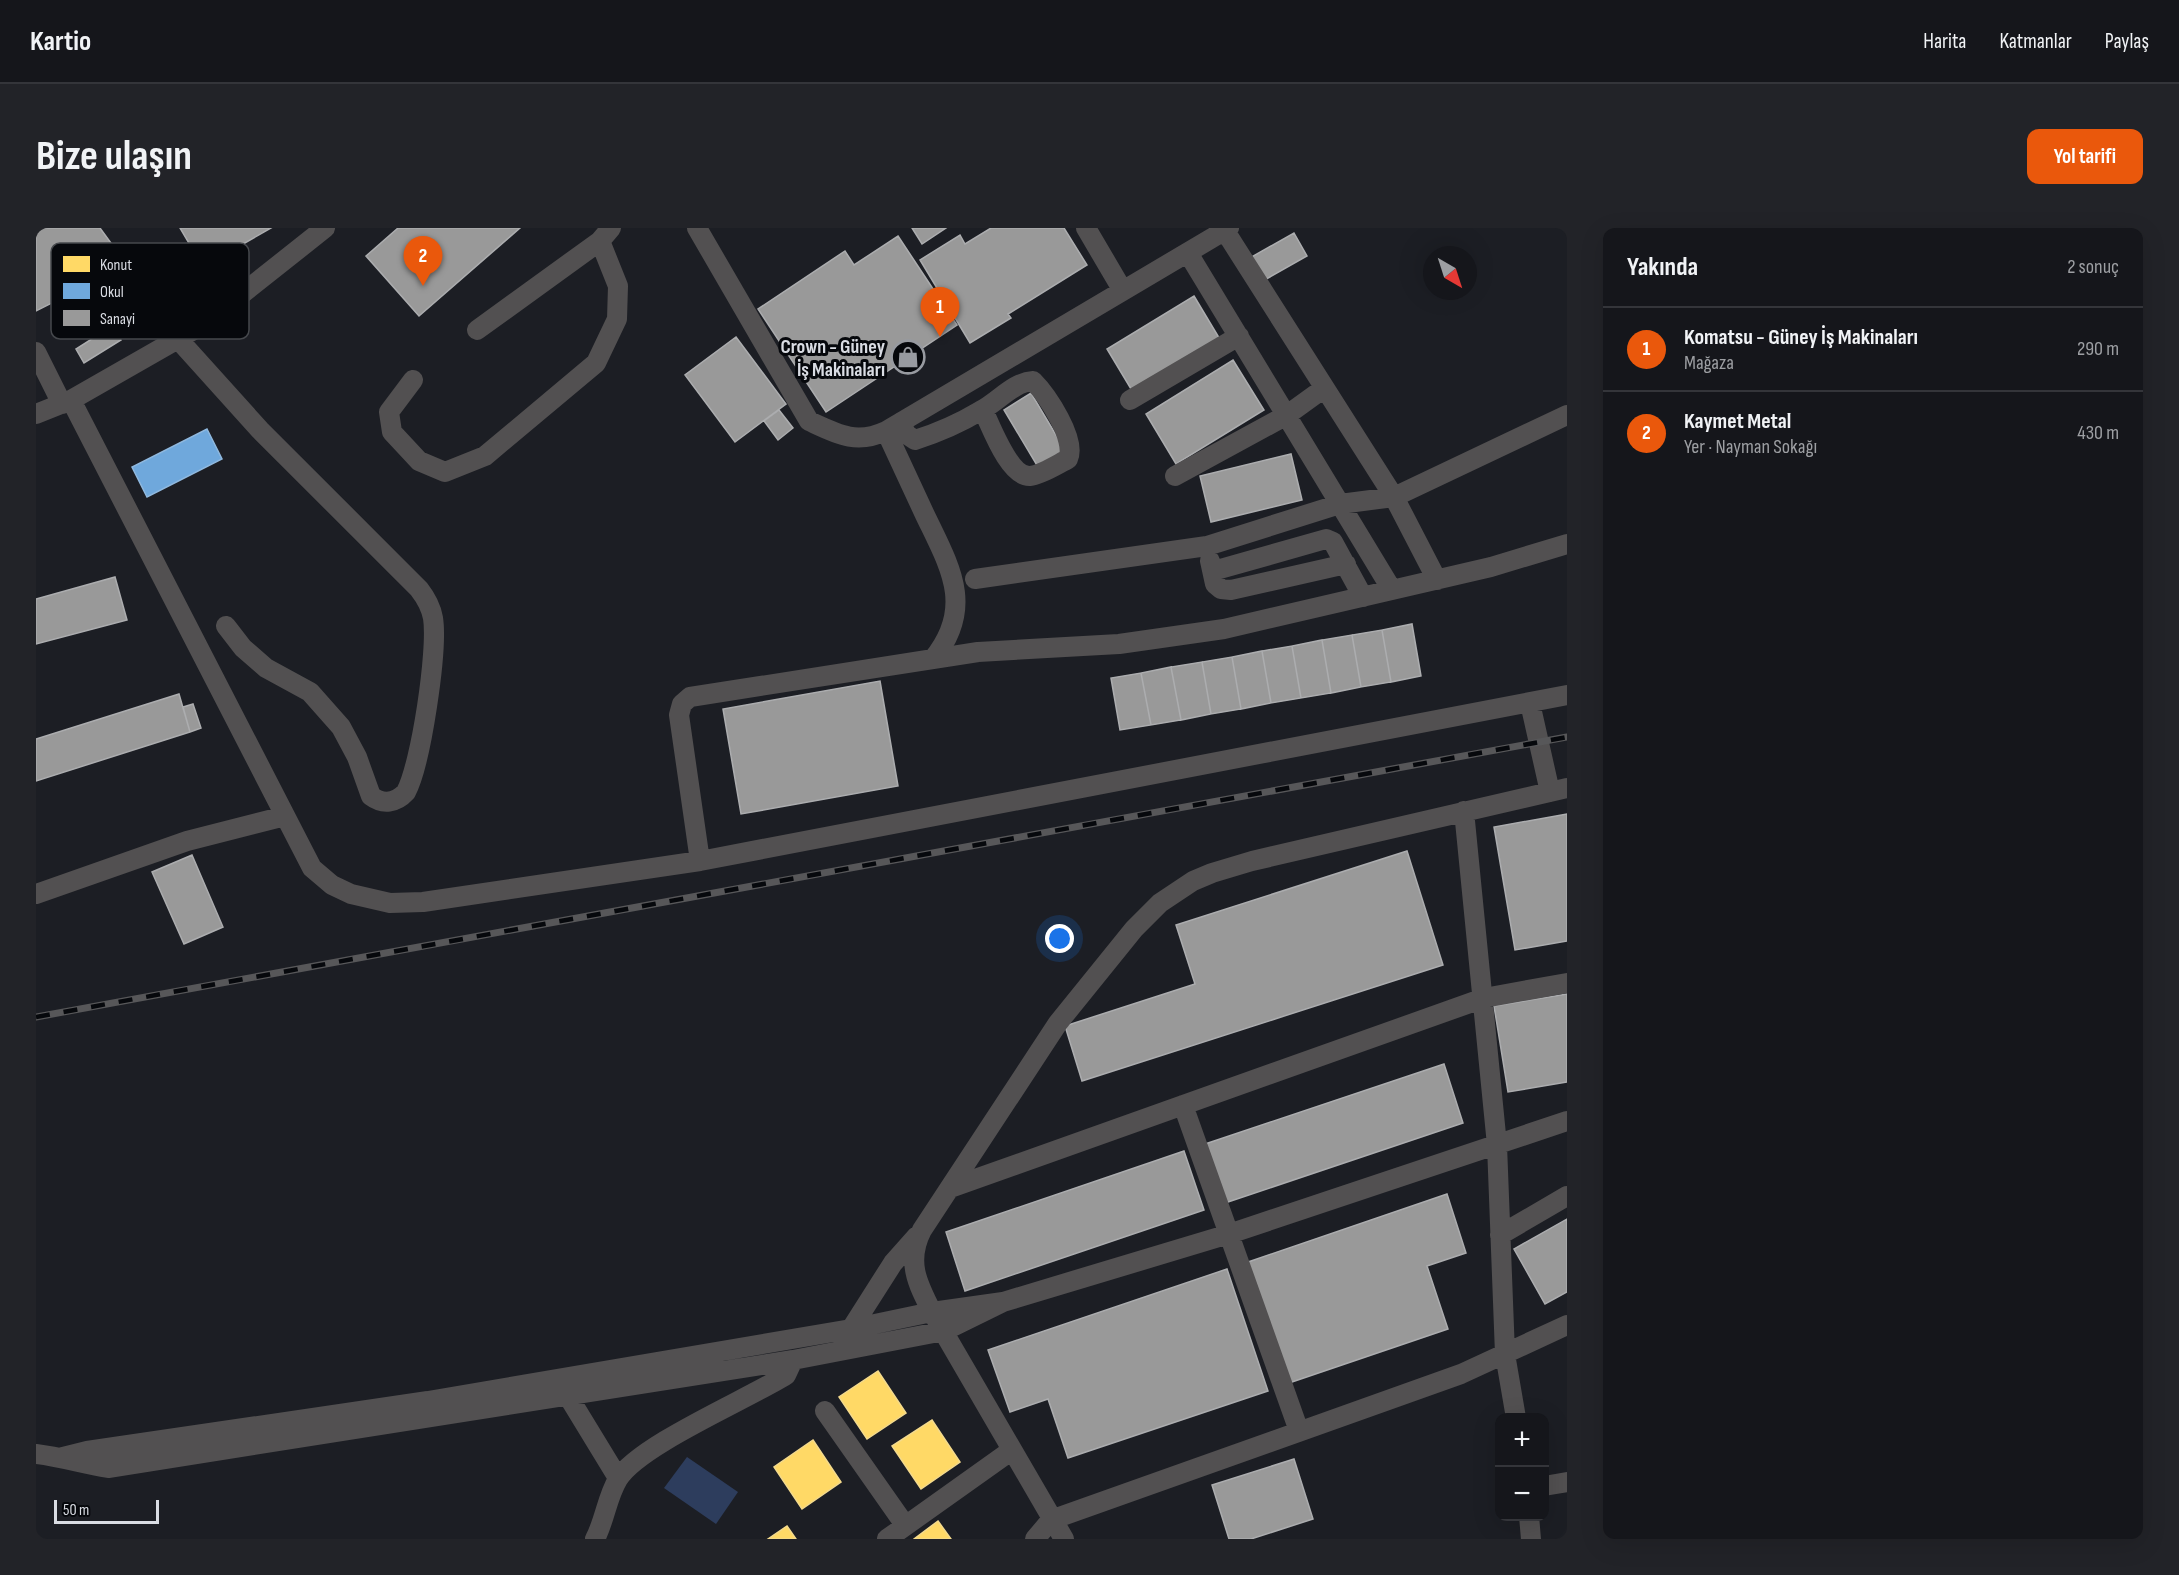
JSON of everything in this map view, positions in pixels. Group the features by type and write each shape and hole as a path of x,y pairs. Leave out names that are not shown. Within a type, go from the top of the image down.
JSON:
{"street":[{"path":"249,288 325,228"},
{"path":"697,228 809,421 831,433 852,439 874,437 894,427 1227,229 1323,389 1394,497 1437,580"},
{"path":"1086,228 1123,291"},
{"path":"413,380 389,412 392,432 419,461 445,472 485,456 596,363 617,319 618,286 605,235 477,330"},
{"path":"1188,253 1392,590"},
{"path":"1130,400 1239,336"},
{"path":"36,414 66,402 178,339 260,430 420,589 428,603 434,628 429,696 406,792 397,800 386,802 371,796 357,757 341,727 310,692 266,668 243,648 226,626"},
{"path":"36,352 66,402 312,868 321,877 351,894 390,903 423,902 700,861 1567,695"},
{"path":"894,427 915,440 983,410 1023,381 1033,381 1044,392 1069,439 1072,451 1068,459 1030,476 1020,473 1008,462 983,410"},
{"path":"1175,476 1287,415 1323,389"},
{"path":"975,579 1207,546 1340,504 1394,497 1567,415"},
{"path":"894,427 955,583 955,617 947,640 933,659"},
{"path":"1213,571 1326,539 1334,542 1363,597"},
{"path":"700,861 679,715 686,700 695,696 978,652 1072,649 1172,637 1266,620 1437,580 1491,567 1567,544"},
{"path":"1207,546 1215,584 1221,589 1231,590 1346,564"},
{"path":"851,1329 893,1263 922,1230 1058,1023 1134,929 1175,892 1193,881 1232,866 1559,790 1530,703"},
{"path":"1464,811 1497,1145 1505,1354 1514,1413"},
{"path":"36,894 187,841 285,816"},
{"path":"950,1188 1484,998 1567,983"},
{"path":"1183,1106 1299,1431"},
{"path":"63,1457 87,1451 440,1399 851,1329 932,1312 1003,1302 1229,1234 1567,1121"},
{"path":"1500,1235 1567,1196"},
{"path":"922,1230 914,1250 913,1268 918,1285 1051,1520 1064,1539"},
{"path":"36,1455 63,1457 87,1465 108,1468 568,1396 793,1360 944,1331 1003,1302"},
{"path":"1035,1539 1051,1520 1461,1374 1567,1324"},
{"path":"595,1539 618,1478 666,1442 786,1375 793,1360"},
{"path":"568,1396 618,1478"},
{"path":"825,1411 905,1525"},
{"path":"886,1539 1012,1450"},
{"path":"1549,1485 1567,1482"},
{"path":"1529,1521 1531,1539"}],"shaded area":[{"path":"687,1457 738,1492 716,1524 664,1488"}],"building: Konut":[{"path":"878,1371 906,1413 867,1439 839,1397"},
{"path":"932,1420 960,1462 921,1489 892,1446"},
{"path":"813,1440 841,1482 802,1509 774,1467"},
{"path":"938,1521 951,1539 914,1539"},
{"path":"787,1526 796,1539 768,1539"}],"building: Okul":[{"path":"207,429 222,459 147,497 132,467"}],"building: Sanayi":[{"path":"36,228 100,228 111,243 51,243 51,303 36,311"},
{"path":"180,228 271,228 245,243 189,243"},
{"path":"398,228 520,228 419,316 366,256"},
{"path":"912,228 946,228 922,244"},
{"path":"991,228 1064,228 1087,265 1008,314 1011,318 970,343 920,260 960,235 965,244"},
{"path":"1294,233 1307,256 1261,282 1248,259"},
{"path":"898,236 957,325 826,412 758,309 845,251 854,265"},
{"path":"1194,296 1221,341 1134,394 1107,349"},
{"path":"736,337 786,404 735,442 685,375"},
{"path":"92,339 121,340 84,363 76,349"},
{"path":"1233,360 1264,410 1176,464 1146,414"},
{"path":"1031,393 1065,450 1038,467 1004,410"},
{"path":"779,410 793,428 778,440 764,421"},
{"path":"1291,454 1302,500 1211,522 1200,476"},
{"path":"115,577 127,620 36,644 36,599"},
{"path":"1412,624 1421,676 1391,682 1382,630"},
{"path":"1382,630 1391,682 1361,687 1352,635"},
{"path":"1352,635 1361,687 1331,693 1322,640"},
{"path":"1322,640 1331,693 1301,698 1292,646"},
{"path":"1292,646 1301,698 1271,703 1262,651"},
{"path":"1262,651 1271,703 1241,709 1232,657"},
{"path":"1232,657 1241,709 1211,714 1202,662"},
{"path":"1202,662 1211,714 1181,720 1171,667"},
{"path":"1171,667 1181,720 1151,725 1141,673"},
{"path":"1141,673 1151,725 1120,730 1111,678"},
{"path":"880,681 898,786 741,814 723,709"},
{"path":"179,694 190,732 36,781 36,739"},
{"path":"193,704 201,728 190,732 183,707"},
{"path":"1567,814 1567,941 1515,950 1494,827"},
{"path":"1407,851 1443,965 1082,1081 1065,1026 1195,984 1176,925"},
{"path":"192,855 223,927 184,944 152,872"},
{"path":"1567,994 1567,1082 1508,1092 1494,1006"},
{"path":"1444,1064 1463,1123 1225,1203 1205,1144"},
{"path":"1184,1151 1204,1210 965,1291 946,1232"},
{"path":"1447,1194 1466,1253 1427,1266 1448,1329 1289,1383 1248,1262"},
{"path":"1567,1219 1567,1292 1545,1304 1514,1249"},
{"path":"1227,1269 1268,1391 1068,1458 1048,1399 1010,1412 988,1350"},
{"path":"1294,1459 1313,1519 1251,1539 1229,1539 1212,1485"}],"railway":[{"path":"36,1017 1567,737"}],"place":[{"name":"Kaymet Metal","path":"423,286"},
{"name":"Komatsu - Güney İş Makinaları","path":"940,337"},
{"name":"Crown - Güney İş Makinaları","path":"908,357"}]}
